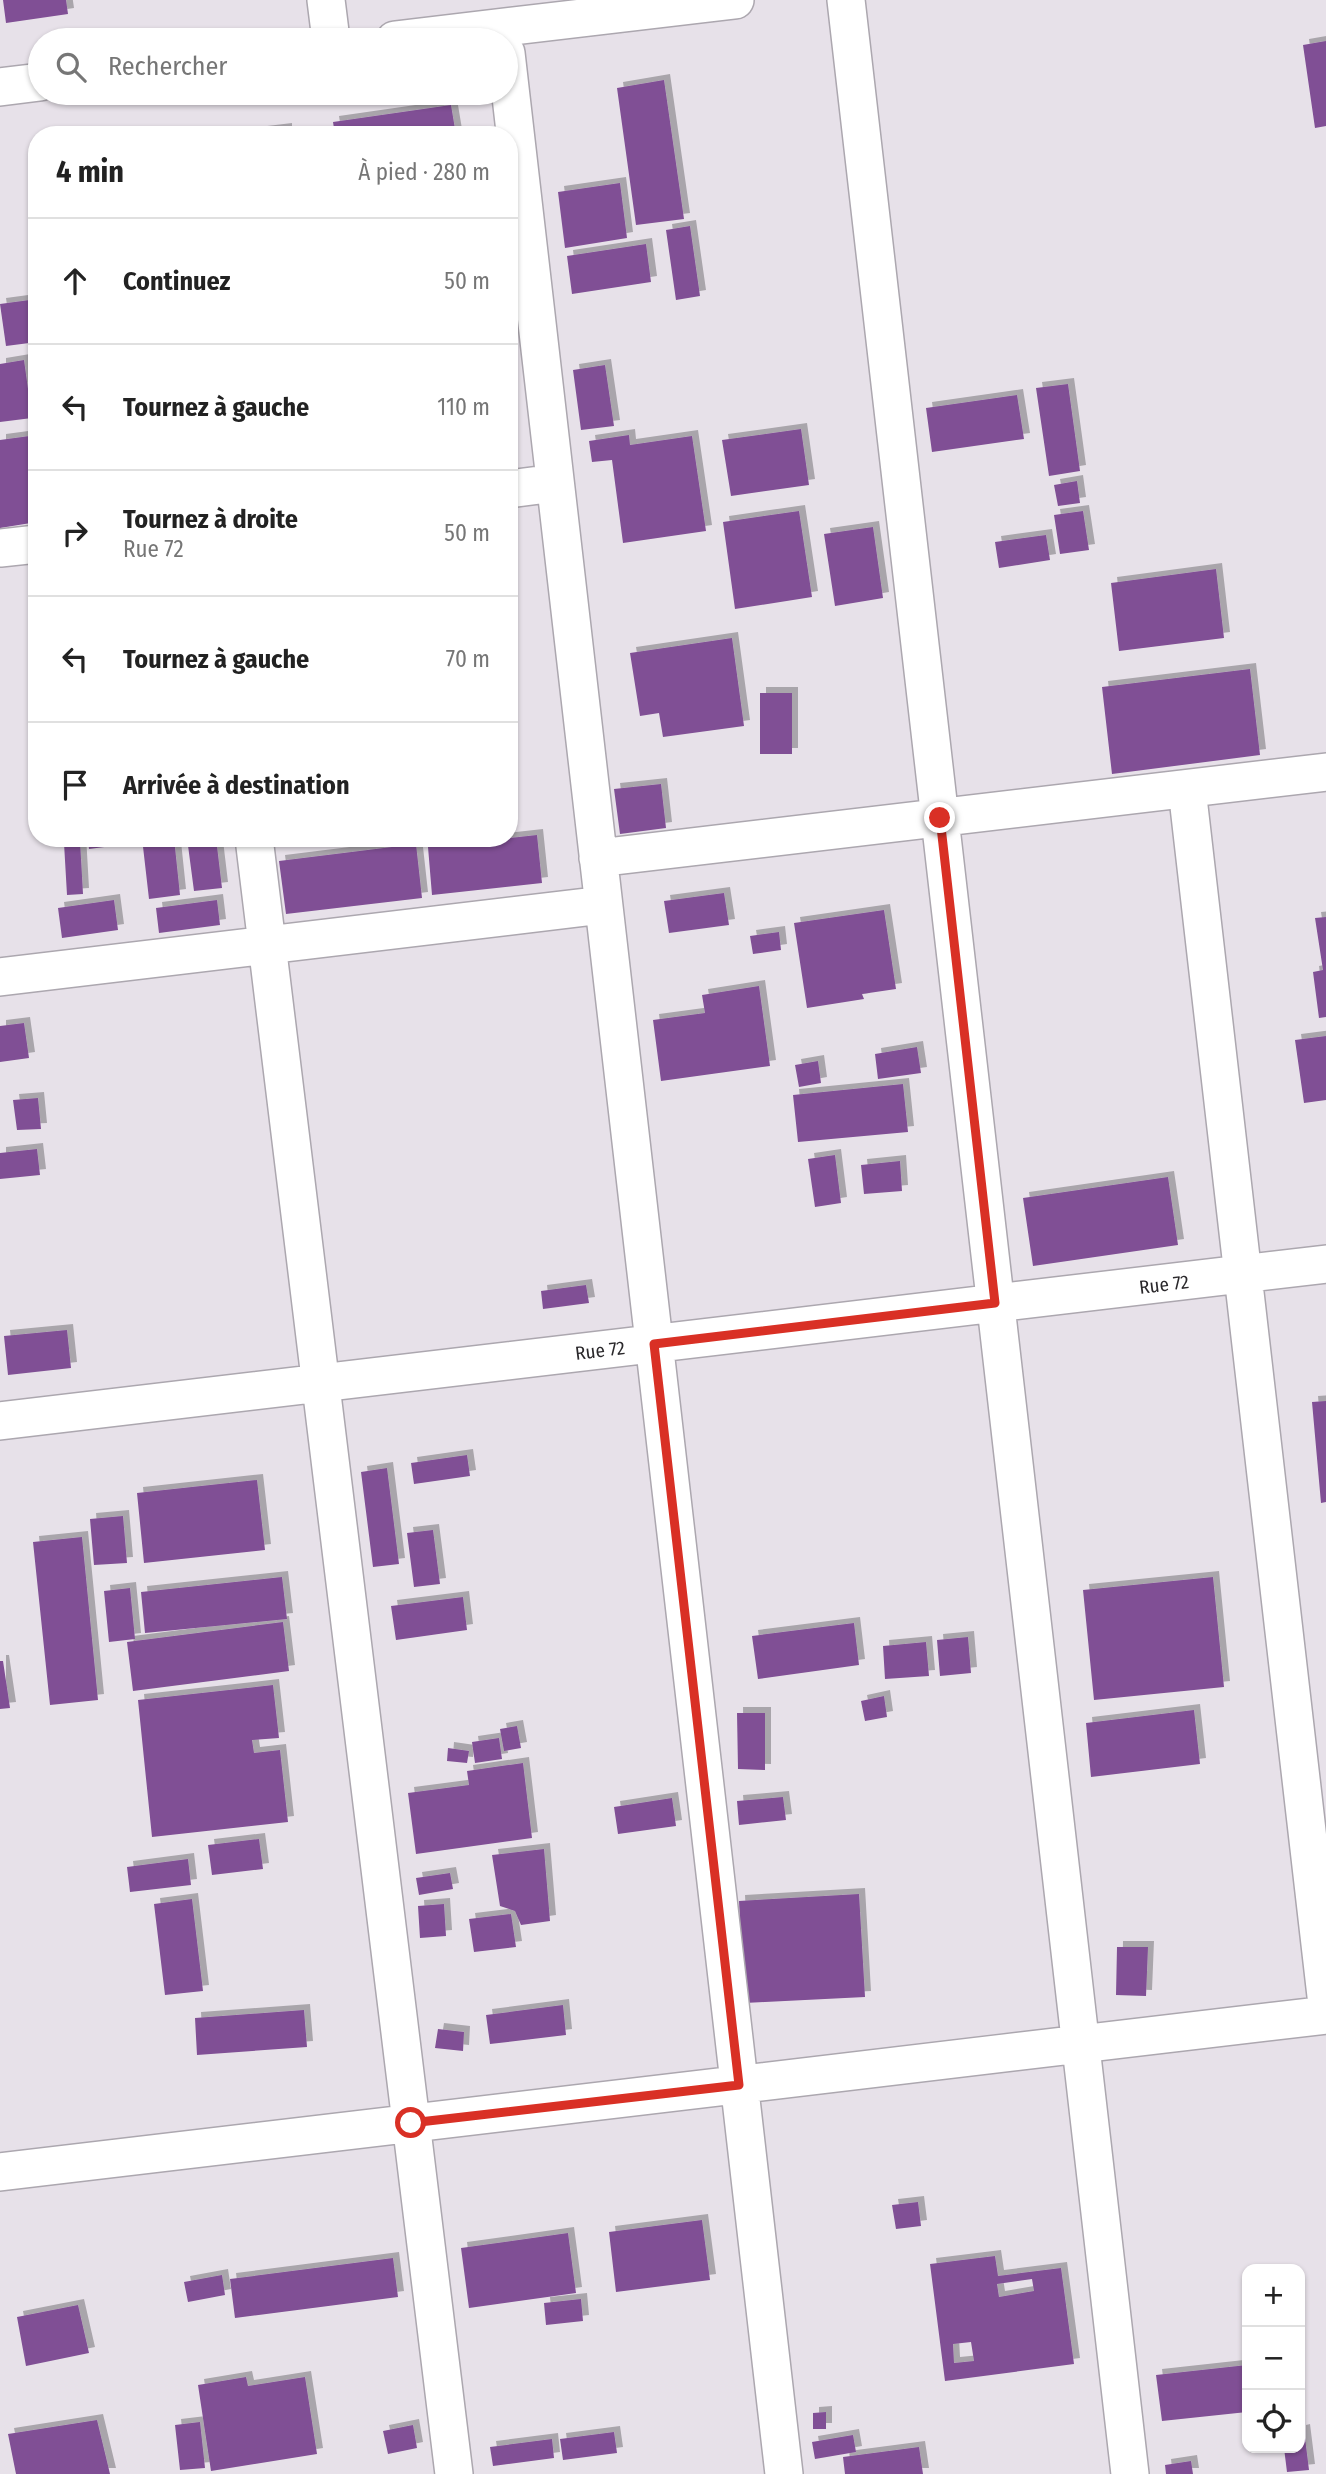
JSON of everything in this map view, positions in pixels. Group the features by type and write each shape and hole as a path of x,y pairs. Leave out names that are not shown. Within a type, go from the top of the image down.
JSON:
{"street":[{"path":"326,0 330,28"},
{"path":"518,38 735,0"},
{"path":"846,0 1130,2474"},
{"path":"0,87 28,84"},
{"path":"511,105 514,126"},
{"path":"518,162 784,2474"},
{"path":"518,488 555,483"},
{"path":"0,548 28,545"},
{"path":"598,859 1326,772"},
{"path":"1187,789 1326,1996"},
{"path":"255,847 454,2474"},
{"path":"0,977 603,905"},
{"name":"Rue 72","path":"0,1421 1326,1264"},
{"path":"0,2172 1326,2015"}],"building":[{"path":"3,0 66,0 68,14 6,23"},
{"path":"1326,41 1326,126 1315,128 1303,45"},
{"path":"664,80 684,219 636,225 617,88"},
{"path":"451,105 454,126 334,126 333,122"},
{"path":"620,183 627,238 565,248 558,192"},
{"path":"690,226 700,296 676,300 666,230"},
{"path":"646,244 651,282 572,294 567,256"},
{"path":"28,300 28,343 6,346 0,304"},
{"path":"24,360 28,418 0,422 0,364"},
{"path":"605,365 614,426 581,430 573,370"},
{"path":"1068,384 1080,471 1049,476 1036,388"},
{"path":"1017,395 1024,439 932,452 926,408"},
{"path":"801,429 809,485 731,496 722,440"},
{"path":"629,435 630,445 692,436 706,531 623,543 612,460 592,462 589,441"},
{"path":"28,436 28,523 0,528 0,440"},
{"path":"1077,481 1080,503 1058,506 1054,485"},
{"path":"799,511 812,597 735,609 723,522"},
{"path":"1083,511 1089,550 1060,554 1054,515"},
{"path":"873,527 883,598 835,606 824,534"},
{"path":"1046,535 1050,560 999,568 995,542"},
{"path":"1216,569 1224,638 1119,651 1111,583"},
{"path":"732,638 744,726 663,737 659,713 640,716 630,653"},
{"path":"1250,669 1260,755 1112,774 1102,687"},
{"path":"760,693 792,693 792,754 760,754"},
{"path":"661,784 666,828 620,834 614,789"},
{"path":"537,835 542,883 432,895 428,847 518,847 518,837"},
{"path":"64,847 80,847 83,894 67,895"},
{"path":"143,847 175,847 180,895 149,899"},
{"path":"188,847 217,847 222,888 194,891"},
{"path":"392,847 416,847 422,898 286,914 279,861"},
{"path":"724,893 729,925 669,933 664,901"},
{"path":"114,900 118,930 62,938 58,908"},
{"path":"217,900 220,925 159,933 156,908"},
{"path":"884,910 896,989 862,994 864,999 807,1008 794,923"},
{"path":"1326,917 1326,1017 1319,1018 1313,972 1323,970 1315,918"},
{"path":"779,932 781,950 753,954 750,936"},
{"path":"759,986 770,1066 661,1081 653,1020 705,1013 702,995"},
{"path":"24,1023 29,1058 0,1062 0,1026"},
{"path":"1326,1036 1326,1100 1304,1103 1295,1040"},
{"path":"917,1047 921,1073 878,1079 875,1054"},
{"path":"818,1061 821,1083 799,1087 795,1065"},
{"path":"903,1084 908,1132 798,1142 793,1095"},
{"path":"38,1098 41,1129 17,1130 13,1100"},
{"path":"37,1149 40,1175 0,1179 0,1153"},
{"path":"835,1155 841,1203 815,1207 808,1159"},
{"path":"900,1161 902,1191 864,1194 861,1165"},
{"path":"1168,1177 1178,1245 1033,1266 1023,1198"},
{"path":"586,1285 589,1303 543,1309 541,1291"},
{"path":"67,1330 71,1368 8,1375 4,1336"},
{"path":"1326,1401 1326,1502 1321,1503 1312,1402"},
{"path":"467,1455 470,1476 414,1484 411,1463"},
{"path":"387,1468 399,1564 373,1567 361,1472"},
{"path":"257,1480 265,1550 144,1563 137,1493"},
{"path":"123,1516 127,1563 94,1565 90,1519"},
{"path":"433,1530 440,1584 414,1587 407,1533"},
{"path":"82,1537 98,1700 50,1705 33,1542"},
{"path":"282,1577 287,1619 145,1633 141,1592"},
{"path":"1213,1577 1224,1687 1094,1700 1083,1590"},
{"path":"130,1588 135,1639 109,1642 104,1591"},
{"path":"463,1597 467,1630 396,1640 391,1606"},
{"path":"283,1622 289,1671 133,1691 127,1642"},
{"path":"854,1623 859,1665 758,1679 752,1636"},
{"path":"968,1637 971,1673 940,1676 937,1640"},
{"path":"926,1642 929,1676 885,1679 883,1646"},
{"path":"0,1661 3,1661 10,1708 0,1709"},
{"path":"273,1685 279,1738 252,1740 254,1753 280,1750 288,1822 152,1837 138,1700"},
{"path":"884,1696 887,1717 865,1721 861,1701"},
{"path":"1194,1710 1200,1764 1091,1777 1086,1723"},
{"path":"737,1713 765,1713 765,1770 738,1769"},
{"path":"517,1726 521,1748 504,1751 500,1729"},
{"path":"499,1738 502,1759 475,1763 472,1742"},
{"path":"448,1748 469,1751 467,1763 447,1761"},
{"path":"523,1763 532,1838 416,1854 408,1793 469,1785 467,1771"},
{"path":"783,1797 786,1820 739,1825 737,1801"},
{"path":"672,1798 676,1826 618,1834 614,1807"},
{"path":"259,1839 263,1869 212,1875 208,1845"},
{"path":"544,1849 550,1921 521,1925 515,1911 500,1906 492,1855"},
{"path":"188,1859 191,1885 130,1892 127,1867"},
{"path":"450,1873 453,1889 419,1895 416,1878"},
{"path":"859,1894 865,1997 744,2003 739,1901"},
{"path":"192,1899 203,1991 165,1995 154,1904"},
{"path":"444,1904 446,1936 420,1938 418,1906"},
{"path":"511,1914 516,1947 474,1952 469,1919"},
{"path":"1117,1947 1148,1947 1146,1996 1116,1995"},
{"path":"563,2005 566,2035 490,2044 486,2015"},
{"path":"304,2010 307,2047 197,2055 195,2018"},
{"path":"438,2029 464,2032 463,2051 435,2048"},
{"path":"918,2202 921,2226 896,2229 892,2205"},
{"path":"702,2220 710,2280 616,2292 609,2232"},
{"path":"568,2233 576,2293 469,2308 461,2248"},
{"path":"995,2256 998,2276 1061,2268 1074,2364 945,2381 930,2264","holes":["1032,2279 1034,2291 999,2297 997,2284","971,2342 974,2361 954,2363 953,2344"]},
{"path":"393,2258 398,2297 235,2318 230,2279"},
{"path":"222,2275 225,2295 188,2302 184,2282"},
{"path":"581,2299 583,2321 546,2325 544,2303"},
{"path":"78,2305 89,2353 26,2366 17,2317"},
{"path":"1242,2366 1242,2413 1162,2421 1156,2375"},
{"path":"246,2377 248,2386 305,2377 317,2454 211,2471 198,2385"},
{"path":"826,2412 826,2429 813,2429 813,2413"},
{"path":"97,2420 110,2474 16,2474 8,2434"},
{"path":"200,2422 205,2468 180,2470 175,2425"},
{"path":"413,2425 417,2448 388,2454 383,2431"},
{"path":"614,2432 617,2453 563,2460 560,2439"},
{"path":"853,2435 856,2452 815,2459 812,2442"},
{"path":"1305,2438 1309,2470 1287,2472 1285,2453 1305,2453"},
{"path":"552,2439 554,2458 493,2466 490,2447"},
{"path":"919,2447 923,2474 845,2474 843,2457"},
{"path":"1191,2461 1193,2474 1166,2474 1165,2465"}],"route":[{"path":"411,2123 739,2085 654,1344 995,1303 940,818"}]}
